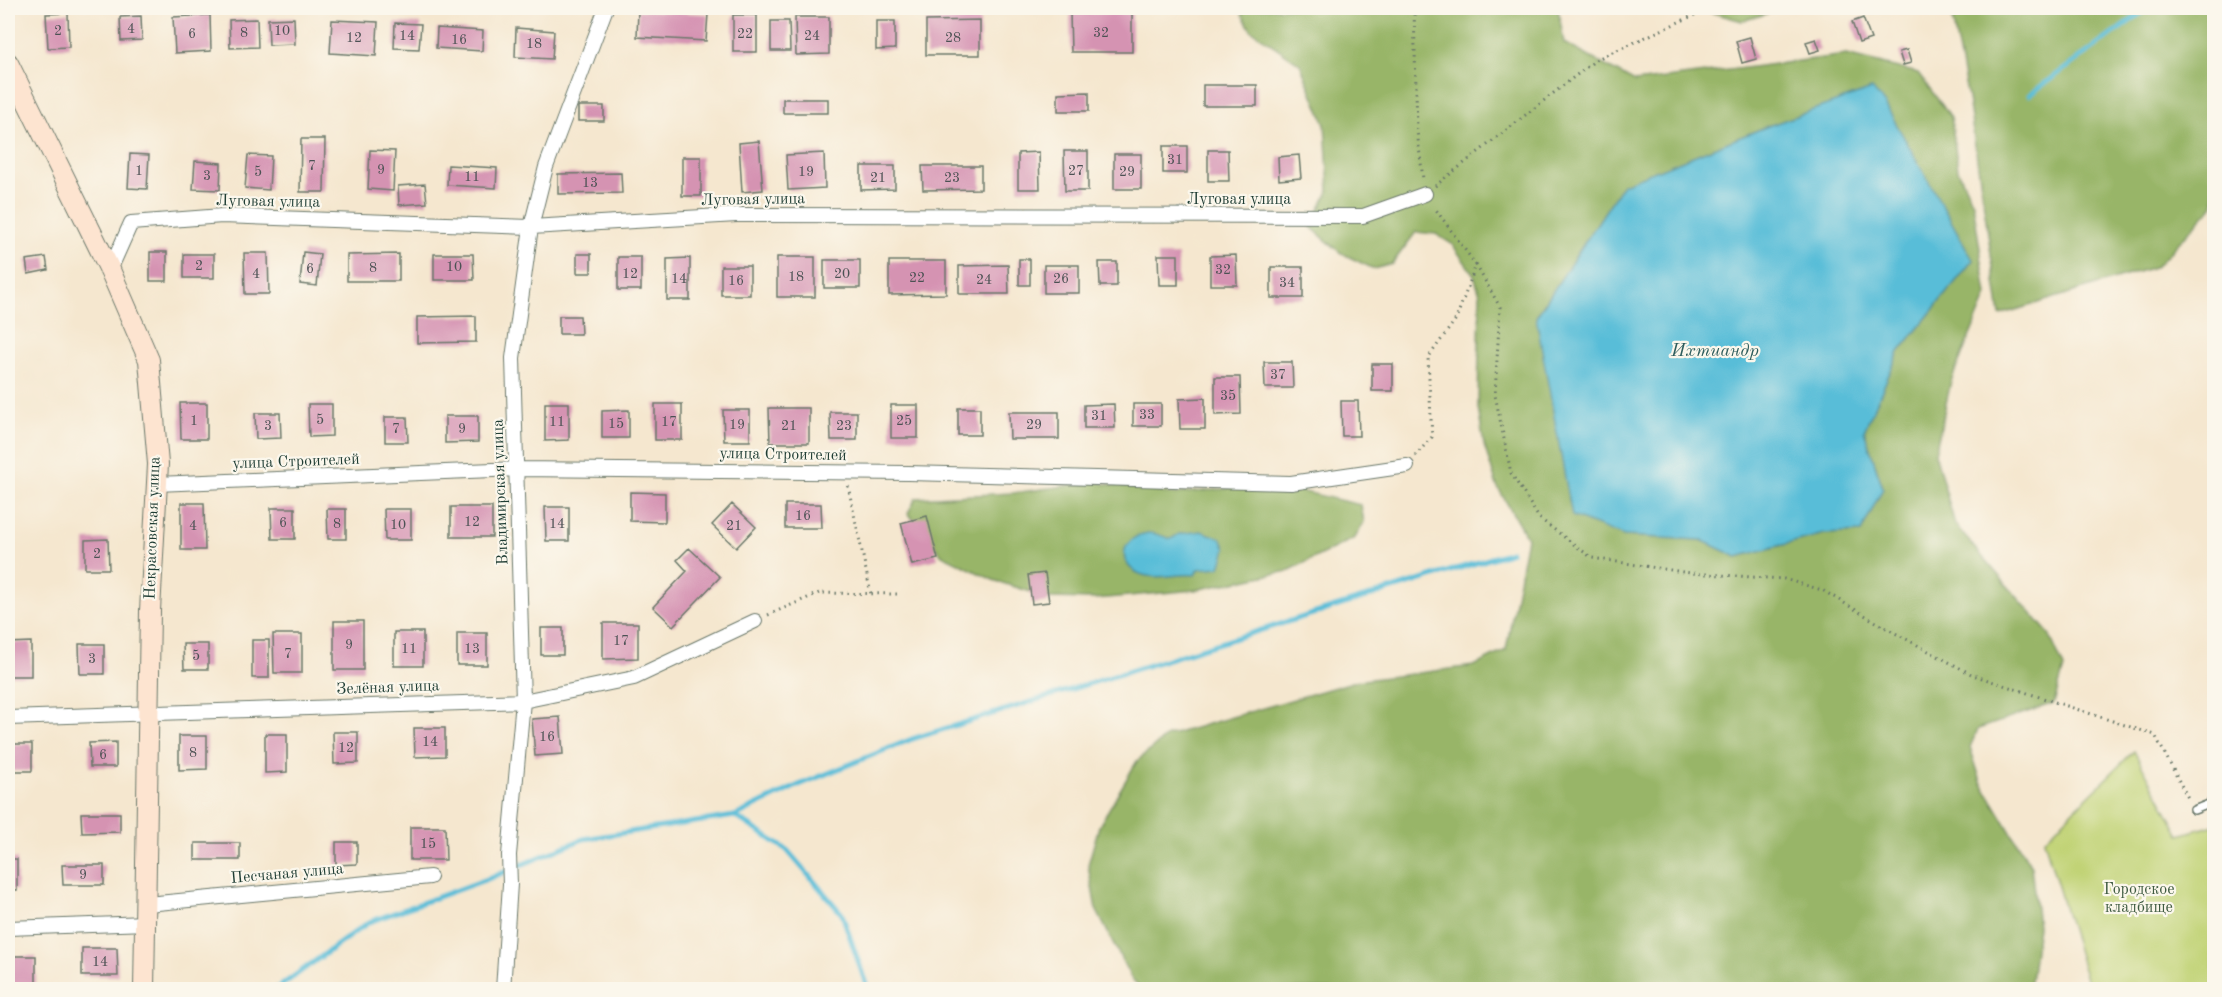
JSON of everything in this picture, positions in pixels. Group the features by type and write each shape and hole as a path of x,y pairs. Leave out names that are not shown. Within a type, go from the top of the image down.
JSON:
{"street":[{"name":"Владимирская улица","path":"503,990 510,884 509,855 523,701 513,358 531,227 546,167 606,8"},
{"name":"Некрасовская улица","path":"8,63 110,270 149,360 158,464 150,611 144,990"},
{"name":"Луговая улица","path":"110,270 131,224 222,216 531,227 737,215 1363,216 1425,195"},
{"name":"улица Строителей","path":"157,484 517,469 845,472 1291,483 1407,466"},
{"name":"Зелёная улица","path":"8,718 523,701 634,678 755,621"},
{"name":"Песчаная улица","path":"8,928 430,877"}],"lane":[{"path":"2194,810 2214,802"}],"path":[{"path":"1414,8 1417,131 1425,195 1476,265 1500,306 1495,395 1511,473 1539,518 1592,558 1690,573 1784,579 1822,590 1973,675 2155,735 2194,810"},
{"path":"1425,195 1597,60 1710,8"},
{"path":"1407,466 1432,437 1428,358 1456,319 1476,265"},
{"path":"845,472 871,594"},
{"path":"755,621 819,593 898,594"}],"green space":[{"path":"1244,8 1558,8 1564,43 1635,82 1846,55 1918,73 1951,117 1958,170 1973,203 1987,295 1951,381 1935,453 1955,525 2049,634 2064,668 2054,703 1978,729 1970,747 1981,782 2031,866 2038,926 2030,989 1142,989 1131,978 1096,909 1088,865 1099,826 1137,761 1167,736 1356,681 1474,666 1506,650 1527,538 1497,486 1484,445 1478,408 1480,294 1474,275 1452,244 1436,234 1416,232 1392,264 1374,269 1341,253 1311,227 1329,190 1325,124 1300,64 1251,30 1242,14","holes":["1818,109 1973,260 1899,352 1864,431 1883,488 1861,532 1824,534 1737,557 1701,540 1624,536 1536,317 1623,184 1768,126"]},
{"path":"1696,8 1786,8 1742,21"},
{"path":"1950,8 2214,8 2214,205 2157,266 2000,315 1968,98"},
{"path":"1094,482 1173,494 1270,484 1361,505 1364,522 1355,538 1288,571 1195,590 1095,599 1050,598 993,580 942,555 908,513 916,498 1013,493"},
{"name":"Городское кладбище","path":"2134,751 2180,835 2214,825 2214,989 2089,989 2044,840"}],"water":[{"name":"Ихтиандр","path":"1872,89 1885,104 1973,260 1899,352 1864,431 1883,488 1861,532 1824,534 1737,557 1701,540 1624,536 1572,516 1536,317 1623,184 1768,126"},
{"path":"1201,531 1221,538 1226,549 1220,567 1199,569 1195,575 1149,576 1134,571 1125,559 1124,552 1127,546 1131,540 1139,536 1151,533 1171,539 1179,534"}],"building":[{"path":"638,10 708,14 706,41 637,37"},
{"path":"68,13 69,47 48,48 46,14"},
{"path":"1070,13 1132,13 1132,52 1071,52"},
{"path":"210,15 211,51 175,53 173,17"},
{"path":"733,15 757,15 757,52 733,52"},
{"path":"141,16 142,40 121,41 120,17"},
{"path":"795,17 829,17 829,54 796,55"},
{"path":"294,18 295,44 269,45 268,19"},
{"path":"1863,18 1871,39 1859,43 1852,22"},
{"path":"257,19 258,47 230,48 229,20"},
{"path":"332,20 378,22 376,56 330,53"},
{"path":"980,20 980,55 926,55 926,21"},
{"path":"771,21 789,21 790,51 771,51"},
{"path":"876,21 895,21 895,49 876,50"},
{"path":"395,23 421,24 419,49 394,48"},
{"path":"437,28 483,31 482,51 436,48"},
{"path":"516,28 554,31 552,59 515,57"},
{"path":"1750,37 1756,59 1742,63 1736,41"},
{"path":"1816,39 1820,50 1810,53 1806,42"},
{"path":"1907,50 1911,63 1903,65 1899,52"},
{"path":"1203,85 1257,85 1257,106 1203,106"},
{"path":"1089,92 1089,111 1058,111 1058,93"},
{"path":"783,99 828,99 828,113 783,113"},
{"path":"578,106 604,106 604,121 578,121"},
{"path":"301,139 325,139 324,192 300,192"},
{"path":"759,141 763,190 742,192 739,143"},
{"path":"1163,146 1187,146 1187,173 1163,173"},
{"path":"370,150 395,151 393,191 368,189"},
{"path":"1208,150 1228,150 1229,181 1208,181"},
{"path":"1064,151 1088,151 1088,191 1065,191"},
{"path":"1039,152 1040,189 1018,189 1018,153"},
{"path":"824,153 825,188 788,190 786,155"},
{"path":"130,154 149,155 147,189 128,188"},
{"path":"1114,154 1141,154 1141,189 1114,189"},
{"path":"248,155 271,156 269,190 245,188"},
{"path":"1299,155 1301,178 1279,180 1278,157"},
{"path":"682,157 701,157 701,196 682,196"},
{"path":"195,161 221,163 220,190 193,189"},
{"path":"448,165 497,168 496,188 447,185"},
{"path":"861,166 895,166 895,189 861,190"},
{"path":"922,166 981,166 981,189 923,190"},
{"path":"621,173 622,193 558,194 558,174"},
{"path":"425,184 427,203 399,205 398,186"},
{"path":"150,252 167,252 167,281 150,281"},
{"path":"303,252 320,254 317,286 300,284"},
{"path":"244,253 268,253 269,294 245,294"},
{"path":"184,254 214,254 214,278 184,278"},
{"path":"399,254 399,281 347,281 347,255"},
{"path":"434,254 473,254 474,280 434,280"},
{"path":"577,254 591,254 591,273 577,273"},
{"path":"1158,255 1178,255 1178,285 1159,285"},
{"path":"1236,255 1237,285 1210,285 1210,256"},
{"path":"46,257 48,270 28,274 26,260"},
{"path":"618,257 641,257 641,290 618,290"},
{"path":"777,257 815,257 815,297 777,297"},
{"path":"690,258 690,300 667,300 667,259"},
{"path":"1019,259 1030,259 1030,285 1019,285"},
{"path":"824,260 860,260 860,288 824,288"},
{"path":"889,261 946,261 946,294 889,295"},
{"path":"1099,262 1117,262 1117,286 1100,286"},
{"path":"1008,265 1009,294 959,294 959,266"},
{"path":"1044,265 1079,265 1079,293 1044,293"},
{"path":"721,266 750,266 750,295 721,295"},
{"path":"1271,267 1303,267 1303,298 1271,298"},
{"path":"476,316 476,342 417,343 417,317"},
{"path":"559,316 580,316 581,334 559,334"},
{"path":"1264,362 1292,362 1293,388 1265,388"},
{"path":"1372,364 1393,364 1393,391 1372,391"},
{"path":"1215,377 1240,377 1241,414 1215,415"},
{"path":"1205,398 1205,429 1180,429 1179,399"},
{"path":"1341,401 1358,401 1359,436 1342,436"},
{"path":"180,403 207,403 207,439 181,439"},
{"path":"545,403 569,403 569,440 545,441"},
{"path":"308,404 332,404 332,436 309,437"},
{"path":"655,404 682,404 682,440 655,440"},
{"path":"1114,404 1115,428 1084,428 1084,405"},
{"path":"1133,404 1161,404 1161,426 1133,426"},
{"path":"891,405 918,405 918,438 891,438"},
{"path":"769,408 809,408 809,443 770,443"},
{"path":"958,408 980,408 980,435 958,435"},
{"path":"629,410 629,438 602,438 602,411"},
{"path":"723,410 750,410 750,441 724,441"},
{"path":"830,412 857,412 857,440 831,440"},
{"path":"1009,412 1059,412 1059,439 1010,439"},
{"path":"255,413 280,413 281,438 256,439"},
{"path":"445,416 478,416 478,442 445,443"},
{"path":"385,417 407,417 408,442 385,442"},
{"path":"630,492 665,493 665,522 630,521"},
{"path":"181,503 204,503 205,550 181,550"},
{"path":"732,504 756,527 736,548 712,525"},
{"path":"785,504 821,504 822,528 785,528"},
{"path":"451,507 492,507 492,537 451,537"},
{"path":"545,507 569,507 569,541 546,541"},
{"path":"271,508 295,508 295,539 272,539"},
{"path":"327,509 346,509 346,539 328,539"},
{"path":"384,509 411,509 411,540 385,540"},
{"path":"927,516 938,559 912,565 901,523"},
{"path":"108,539 109,569 85,569 85,540"},
{"path":"689,548 720,577 673,626 653,607 687,571 677,560"},
{"path":"1045,573 1049,602 1032,604 1028,575"},
{"path":"334,621 363,621 363,670 334,670"},
{"path":"603,623 638,623 638,658 603,659"},
{"path":"541,628 563,628 563,655 541,655"},
{"path":"394,632 423,632 423,666 394,666"},
{"path":"457,633 487,633 487,665 457,665"},
{"path":"273,634 302,634 302,673 274,673"},
{"path":"252,640 269,640 269,678 252,678"},
{"path":"31,642 31,676 8,676 8,643"},
{"path":"79,644 104,644 104,674 80,674"},
{"path":"183,644 208,644 208,669 184,669"},
{"path":"560,717 563,754 535,756 532,719"},
{"path":"414,728 445,728 445,756 415,757"},
{"path":"333,732 358,732 358,763 334,764"},
{"path":"265,734 287,734 287,772 265,773"},
{"path":"179,736 207,736 207,769 179,770"},
{"path":"116,742 116,767 90,767 89,743"},
{"path":"8,744 32,744 32,771 8,771"},
{"path":"81,813 120,813 120,832 82,833"},
{"path":"410,827 445,827 446,860 410,860"},
{"path":"336,842 357,842 357,864 336,865"},
{"path":"195,843 240,843 240,860 195,860"},
{"path":"8,859 17,859 17,890 8,890"},
{"path":"62,865 104,865 104,885 63,885"},
{"path":"82,948 117,948 118,976 82,976"},
{"path":"11,956 36,956 36,990 11,990"}],"waterway":[{"path":"2029,95 2148,8"},
{"path":"275,990 369,922 490,878 583,839 735,816 799,785 912,739 1511,552"},
{"path":"735,816 787,850 842,914 868,990"}]}
